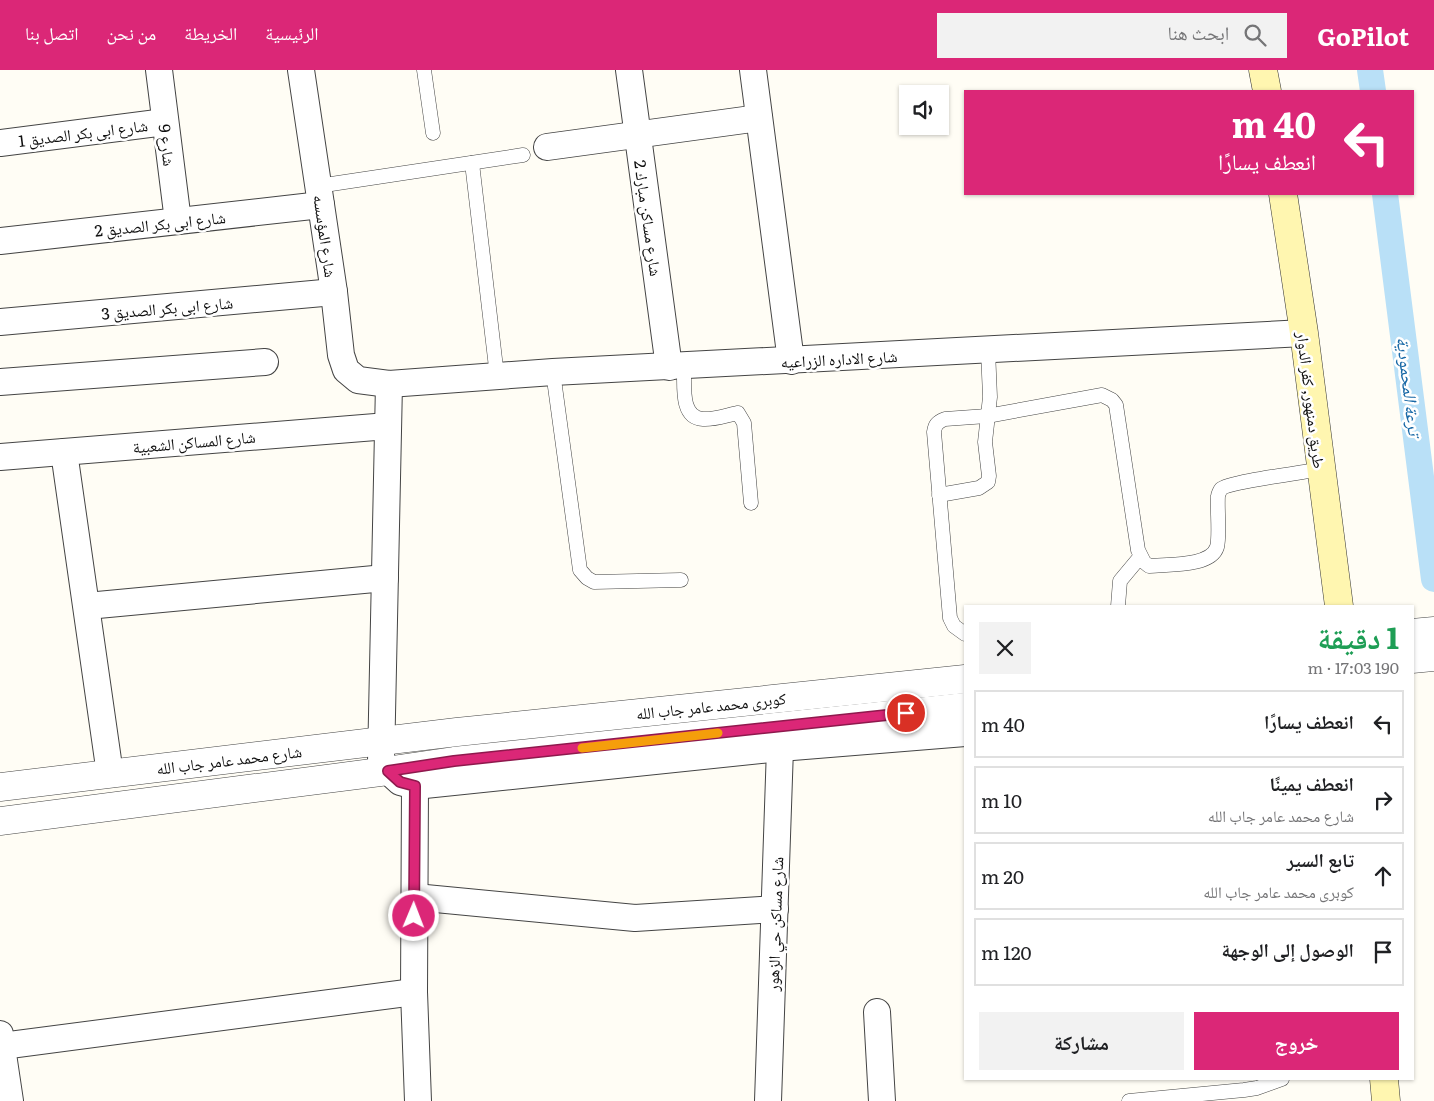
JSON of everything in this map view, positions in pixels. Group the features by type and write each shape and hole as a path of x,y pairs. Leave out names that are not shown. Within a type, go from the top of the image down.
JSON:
{"main road":[{"path":"1263,70 1267,90"},
{"name":"طريق دمنهور, كفر الدوار","path":"1283,195 1304,333 1339,605"},
{"path":"1384,1080 1386,1101"}],"street":[{"name":"شارع 9","path":"159,70 178,221"},
{"name":"شارع المؤسسه","path":"301,70 334,292 340,355 346,370 358,380 381,383"},
{"name":"شارع مساكن مبارك 2","path":"629,70 676,367"},
{"path":"753,70 791,360"},
{"path":"535,151 760,118"},
{"name":"شارع ابى بكر الصديق 1","path":"0,143 165,122"},
{"name":"شارع ابى بكر الصديق 2","path":"0,241 178,221 320,196"},
{"name":"شارع ابى بكر الصديق 3","path":"0,322 334,292"},
{"name":"شارع الاداره الزراعيه","path":"381,383 554,372 1304,333"},
{"path":"0,382 265,362"},
{"path":"381,383 388,426 381,740 384,772 400,782 415,786 780,748 964,733"},
{"name":"شارع المساكن الشعبية","path":"0,457 388,426"},
{"path":"64,452 110,774"},
{"path":"87,606 385,578"},
{"path":"1414,633 1434,631"},
{"path":"1414,659 1434,657"},
{"name":"كوبرى محمد عامر جاب الله","path":"457,732 964,679"},
{"name":"كوبرى محمد عامر جاب الله","path":"454,761 964,707"},
{"name":"شارع محمد عامر جاب الله","path":"0,787 457,732"},
{"name":"شارع مساكن حي الزهور","path":"768,1101 780,748"},
{"name":"شارع محمد عامر جاب الله","path":"0,820 384,772 454,761"},
{"path":"415,786 414,992 418,1101"},
{"path":"415,897 636,918 775,909"},
{"path":"10,1101 1,1040 414,992"},
{"path":"877,1012 882,1101"}],"lane":[{"path":"424,70 433,133"},
{"path":"320,196 535,151"},
{"path":"472,163 497,376"},
{"path":"939,494 979,488 988,482 985,442 990,397 988,350"},
{"path":"676,367 688,412 702,419 738,413 742,418 751,504"},
{"path":"554,372 580,570 587,578 594,582 681,580"},
{"path":"964,633 954,626 950,618 935,426 939,421 987,416 1102,395 1112,400 1116,405 1138,550 1140,556 1149,566 1201,561 1214,554 1218,546 1218,496 1221,489 1226,486 1321,470"},
{"path":"1118,605 1120,582 1140,556"},
{"path":"1129,1101 1244,1090 1257,1088 1279,1080"}],"waterway":[{"name":"ترعة المحمودية","path":"1370,70 1373,90"},
{"name":"ترعة المحمودية","path":"1385,195 1434,579"}],"slow traffic":[{"path":"582,748 718,733"}],"route":[{"path":"414,916 415,786 400,782 388,771 454,761 906,713"}]}
